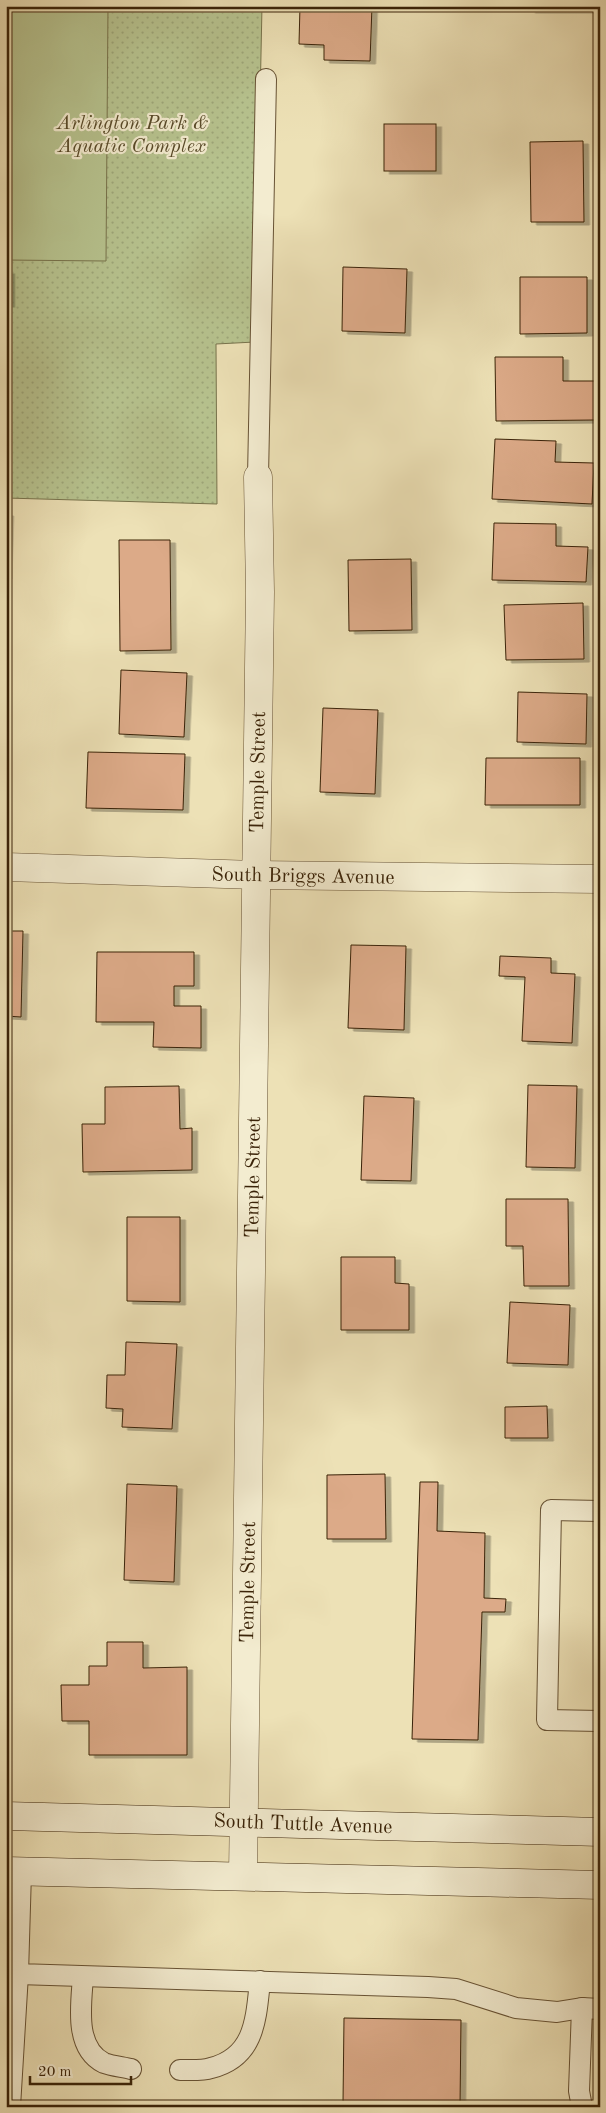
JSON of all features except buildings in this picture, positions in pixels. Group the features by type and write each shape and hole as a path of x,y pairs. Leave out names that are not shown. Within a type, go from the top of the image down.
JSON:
{"street":[{"name":"Temple Street","path":"243,1876 260,592 258,477"},
{"name":"South Briggs Avenue","path":"6,867 256,875 600,879"},
{"name":"South Tuttle Avenue","path":"6,1816 600,1832"},
{"path":"14,1871 600,1885"}],"lane":[{"path":"258,477 266,79"},
{"path":"600,1511 551,1510 547,1720 600,1721"},
{"path":"10,2107 14,1871"},
{"path":"12,1974 428,1987 456,1989 516,2008 557,2012 591,2008 579,2091 582,2107"},
{"path":"83,1977 80,2015 87,2048 104,2062 131,2070"},
{"path":"180,2070 210,2069 230,2062 245,2047 256,2025 260,1981"}],"green space":[{"name":"Arlington Park & Aquatic Complex","path":"6,6 262,6 255,342 216,344 217,504 6,498"},
{"path":"6,6 108,6 106,261 6,260"}]}
